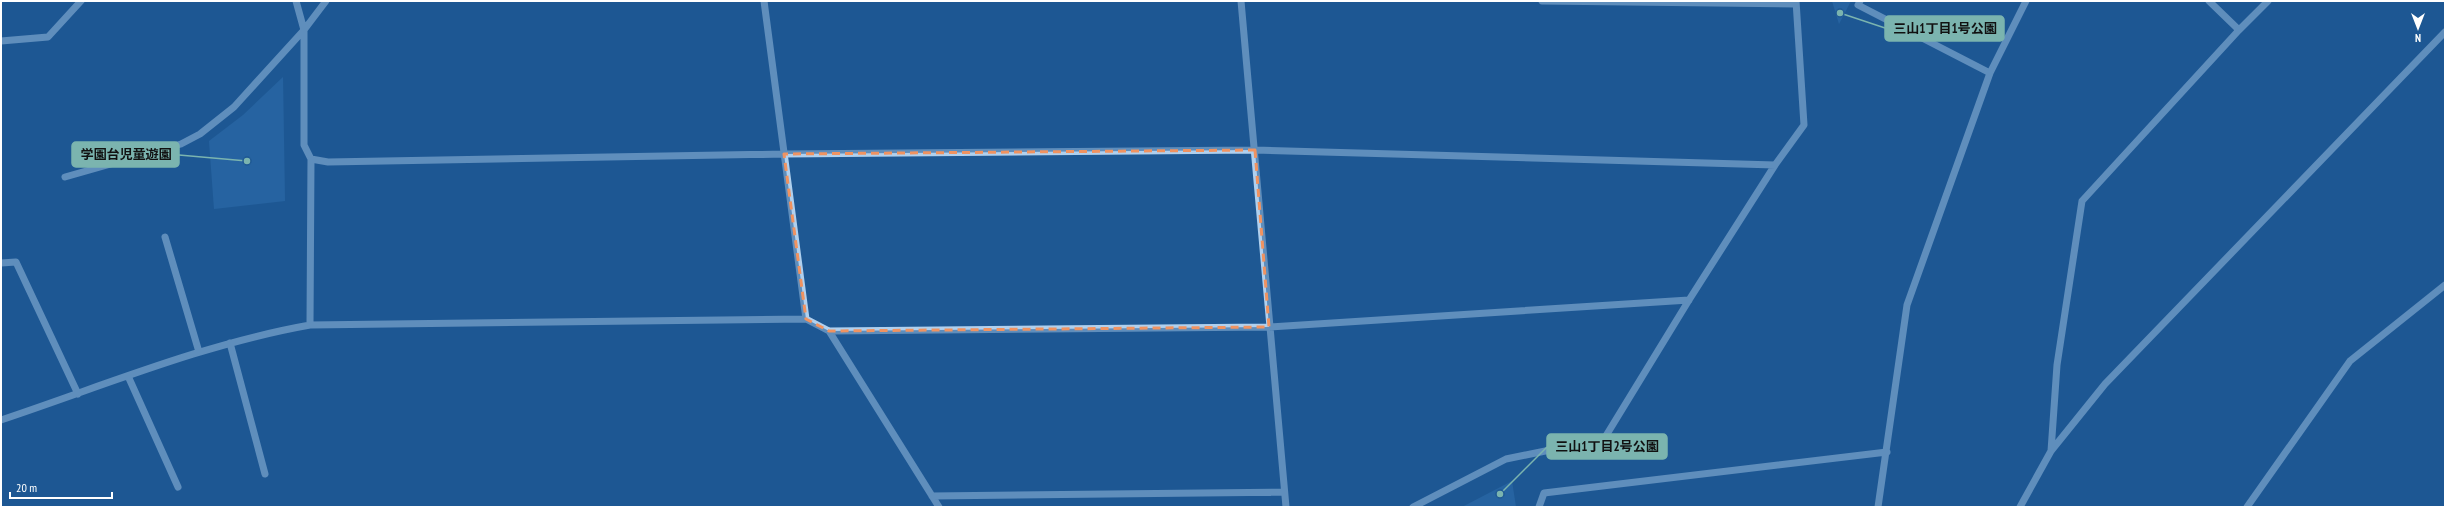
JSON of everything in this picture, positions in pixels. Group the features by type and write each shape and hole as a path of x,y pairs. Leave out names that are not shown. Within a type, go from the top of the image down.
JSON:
{"street":[{"path":"1,41 48,37 81,1"},
{"path":"296,1 304,30 304,145 311,159 310,325"},
{"path":"64,177 181,144 200,134 234,107 304,30 326,1"},
{"path":"764,1 806,319"},
{"path":"1241,1 1286,507"},
{"path":"1413,507 1506,459 1604,439 1689,300 1775,165 1804,125 1796,3 1542,1"},
{"path":"1860,1 1858,6 1990,73"},
{"path":"1878,507 1907,305 1990,73 2026,1"},
{"path":"2210,1 2239,30"},
{"path":"2051,451 2057,365 2082,201 2239,30 2268,1"},
{"path":"2020,507 2051,451 2105,384 2445,32"},
{"path":"311,159 328,162 784,154 1255,150 1775,165"},
{"path":"165,237 199,352"},
{"path":"1,263 16,262 78,394"},
{"path":"2247,507 2350,361 2445,285"},
{"path":"1,420 199,352 230,343 310,325 806,319 829,331 1269,327 1689,300"},
{"path":"829,331 939,507"},
{"path":"230,343 265,474"},
{"path":"128,376 178,487"},
{"path":"1539,507 1544,492 1887,452"},
{"path":"932,496 1284,492"}],"highlighted area":[{"path":"1255,150 1269,327 829,331 806,319 784,154"}],"shaded area":[{"path":"1832,1 1851,1 1839,24"},
{"path":"283,77 285,201 214,209 209,141 243,115"},
{"path":"1512,481 1516,507 1462,507"}],"place":[{"name":"三山1丁目1号公園","path":"1840,13"},
{"name":"学園台児童遊園","path":"247,161"},
{"name":"三山1丁目2号公園","path":"1500,494"}]}
